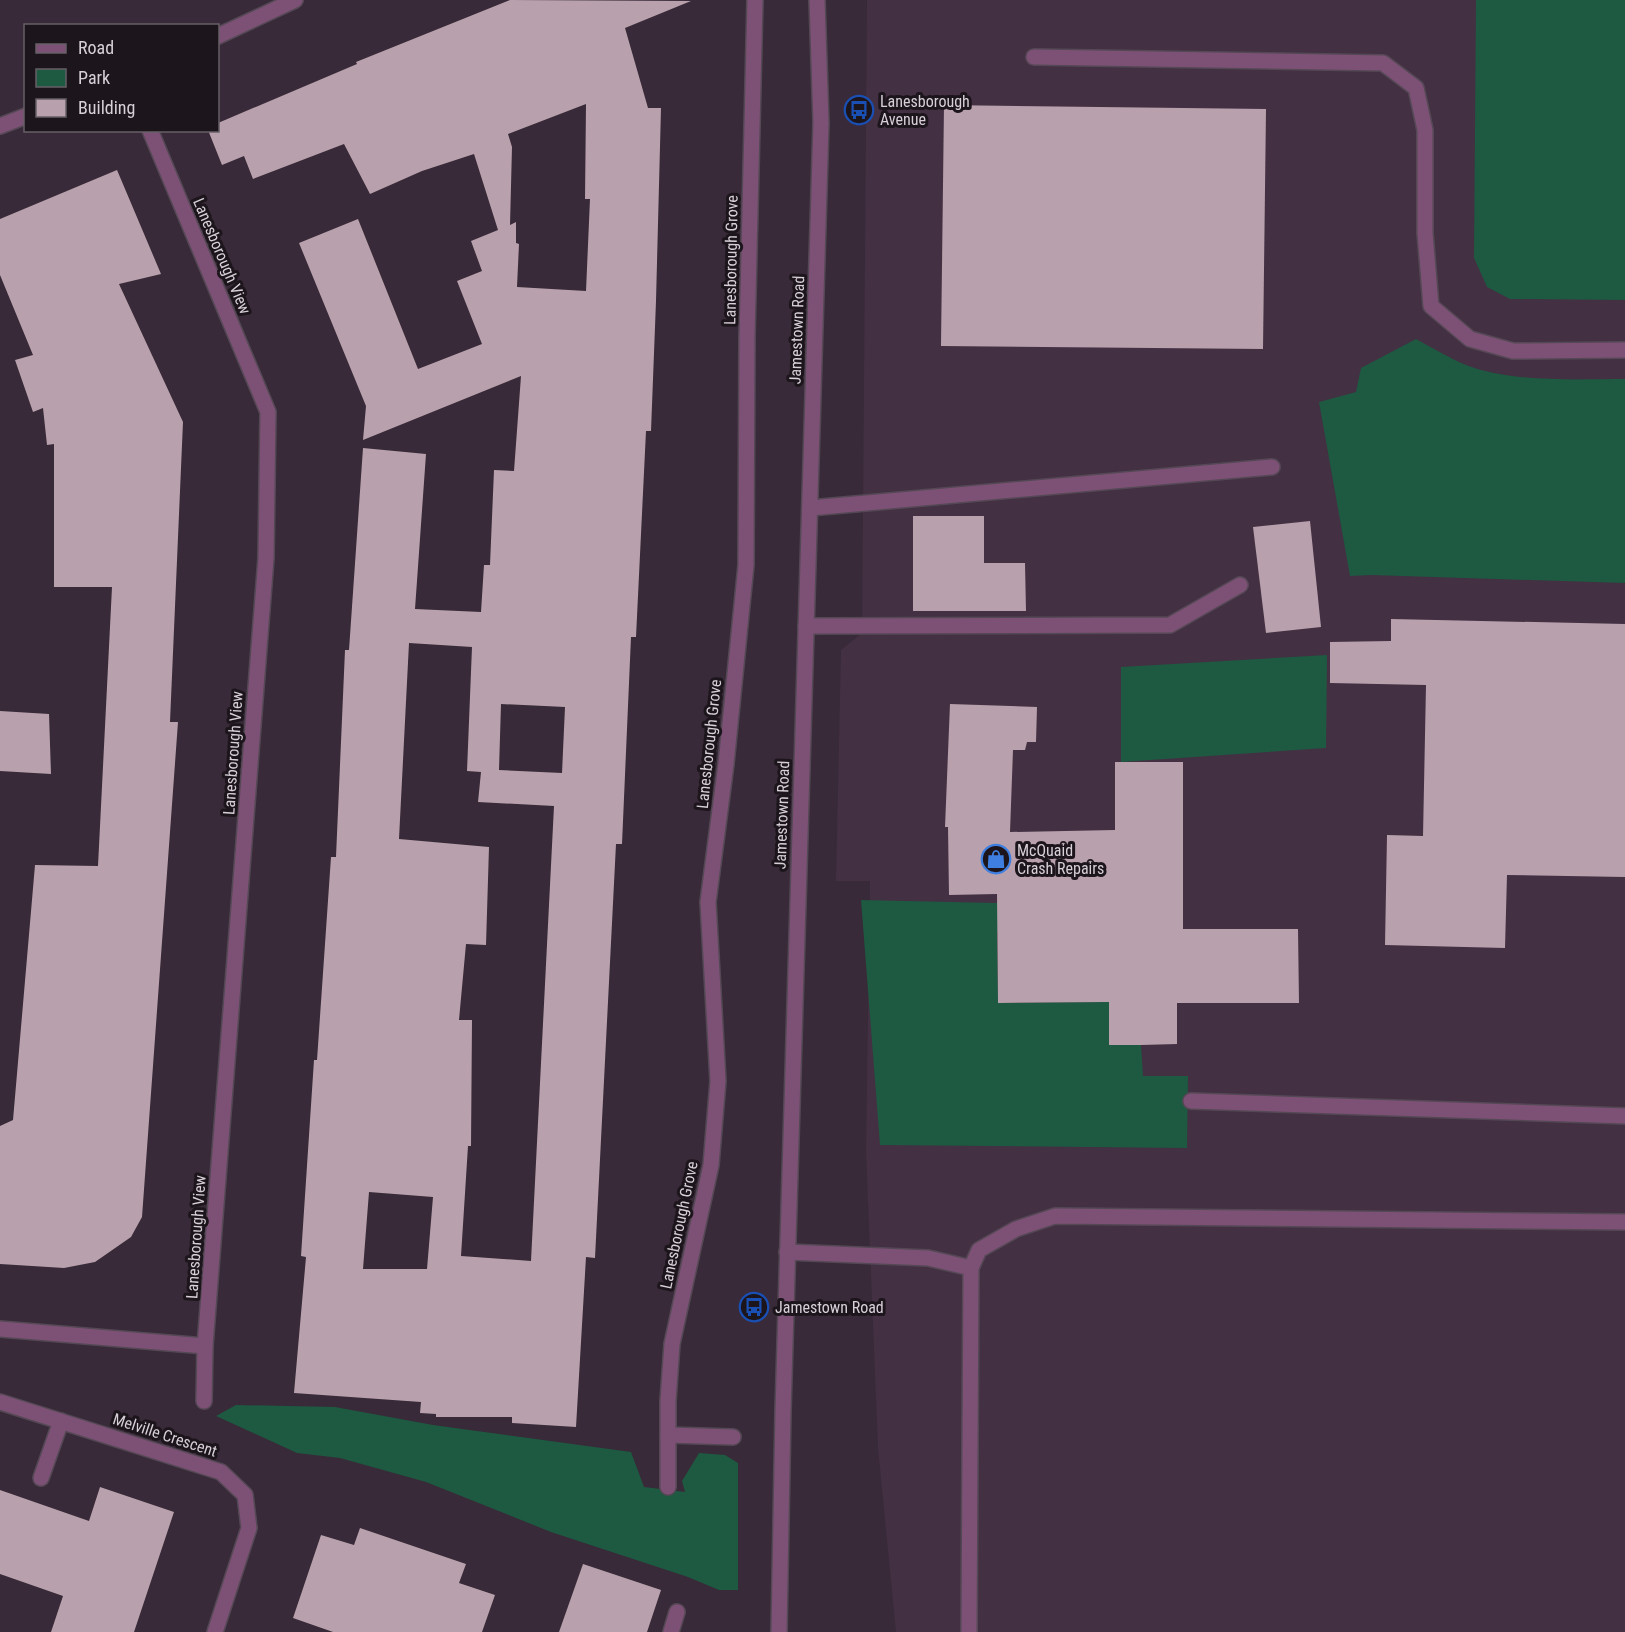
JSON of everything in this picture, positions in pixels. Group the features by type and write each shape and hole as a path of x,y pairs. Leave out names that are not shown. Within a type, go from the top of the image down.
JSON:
{"street":[{"path":"219,36 295,0"},
{"name":"Lanesborough Grove","path":"668,1487 672,1344 711,1165 718,1082 708,902 726,764 746,565 747,337 755,0"},
{"name":"Jamestown Road","path":"778,1632 787,1252 821,123 817,0"},
{"path":"1034,57 1383,63 1416,88 1423,119 1425,130 1425,233 1431,306 1470,339 1513,351 1625,350"},
{"path":"0,126 24,117"},
{"name":"Lanesborough View","path":"151,132 268,412 266,558 205,1346 204,1401"},
{"path":"810,508 1272,467"},
{"path":"806,626 1170,625 1240,585"},
{"path":"1191,1101 1625,1116"},
{"path":"969,1632 971,1268 979,1250 1016,1229 1055,1216 1625,1222"},
{"path":"787,1252 928,1258 971,1268"},
{"path":"0,1329 205,1346"},
{"name":"Melville Crescent","path":"0,1402 221,1472 245,1495 249,1528 215,1632"},
{"path":"41,1478 61,1421"},
{"path":"668,1435 732,1437"},
{"path":"671,1632 677,1612"}],"shaded area":[{"path":"867,0 1625,0 1625,1632 896,1632 878,1448 866,1151 870,881 836,881 841,650 862,633"}],"green space":[{"path":"1476,0 1625,0 1625,300 1510,299 1487,287 1474,258"},
{"path":"1416,339 1466,365 1504,375 1544,379 1625,379 1625,583 1350,576 1319,402 1356,392 1361,368"},
{"path":"1327,655 1326,748 1121,762 1121,667"},
{"path":"861,900 1089,905 1091,931 997,931 998,1003 1109,1002 1141,1045 1143,1076 1188,1076 1187,1148 880,1145"},
{"path":"236,1405 335,1407 433,1425 631,1452 644,1487 685,1492 682,1481 699,1453 725,1455 738,1463 738,1590 719,1590 688,1577 551,1532 426,1482 340,1458 297,1453 216,1416"}],"building":[{"path":"510,0 691,1 625,28 648,108 661,108 656,301 651,431 646,431 636,637 631,637 622,844 616,844 595,1258 586,1257 576,1427 512,1423 512,1417 436,1417 436,1414 420,1413 421,1402 294,1393 306,1257 301,1256 314,1060 317,1060 331,857 336,857 345,650 349,650 363,448 426,454 415,609 481,612 484,565 490,565 494,470 514,471 521,376 363,440 366,406 299,243 358,219 418,369 482,344 457,281 482,271 471,241 498,230 474,154 422,171 370,194 344,144 253,179 244,156 222,165 209,132 219,132 219,123 357,64 356,62","holes":["586,104 585,199 590,199 586,291 517,287 519,244 516,243 516,222 510,225 512,147 508,134","409,643 472,647 467,771 481,772 478,802 554,806 531,1261 461,1256 468,1146 471,1146 472,1020 459,1020 466,944 486,945 489,847 399,839","501,704 565,707 562,773 499,770","369,1192 433,1197 427,1269 363,1269"]},
{"path":"944,105 1266,109 1263,349 941,346"},
{"path":"117,170 161,274 119,284 183,422 170,722 178,722 142,1217 131,1237 95,1262 64,1268 0,1264 0,1126 13,1120 35,865 98,866 112,587 54,587 54,444 47,445 43,408 33,412 15,360 33,355 0,275 0,219"},
{"path":"913,516 984,516 984,563 1025,563 1026,611 913,611"},
{"path":"1310,521 1321,627 1266,633 1253,527"},
{"path":"1391,619 1625,624 1625,877 1507,875 1505,948 1385,945 1387,835 1423,836 1426,685 1330,683 1330,642 1391,641"},
{"path":"950,704 1037,707 1036,742 1027,742 1025,750 1013,750 1010,832 1115,830 1115,762 1183,762 1183,929 1298,929 1299,1003 1177,1003 1177,1044 1109,1045 1109,1002 998,1003 997,894 949,895 948,827 945,827"},
{"path":"0,711 49,714 51,774 0,771"},
{"path":"100,1487 174,1512 134,1632 51,1632 63,1596 0,1574 0,1490 89,1521"},
{"path":"360,1528 466,1564 459,1583 495,1595 482,1632 333,1632 293,1618 321,1535 354,1545"},
{"path":"583,1564 661,1590 647,1632 559,1632"}],"place":[{"name":"Lanesborough Avenue","path":"859,110"},
{"name":"McQuaid Crash Repairs","path":"996,859"},
{"name":"Jamestown Road","path":"754,1307"}]}
